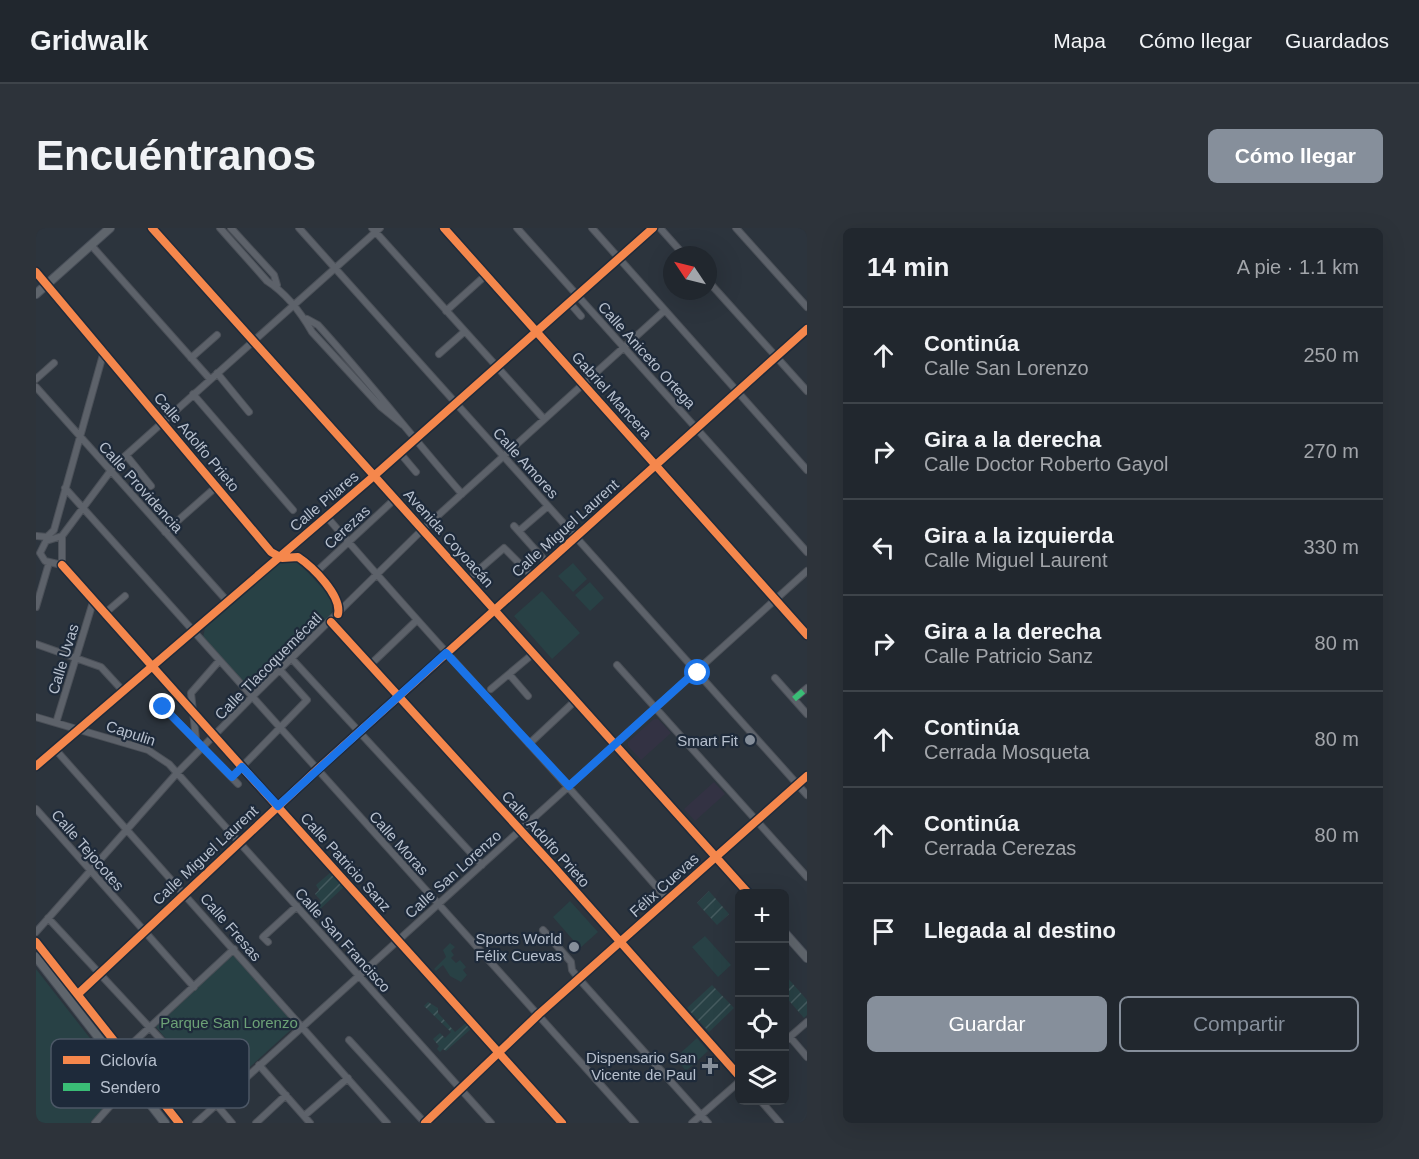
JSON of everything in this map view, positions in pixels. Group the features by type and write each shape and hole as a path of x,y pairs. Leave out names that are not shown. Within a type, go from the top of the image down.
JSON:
{"main road":[{"path":"36,294 110,228"},
{"name":"Avenida Coyoacán","path":"152,228 745,889"},
{"name":"Gabriel Mancera","path":"444,228 807,634"},
{"name":"Félix Cuevas","path":"425,1123 538,1014 807,776"},
{"path":"789,938 807,958"},
{"path":"36,942 113,1039"},
{"path":"36,957 99,1039"},
{"path":"153,1108 165,1123"},
{"path":"167,1108 179,1123"}],"street":[{"path":"220,228 267,281 277,285"},
{"path":"231,228 274,275 277,285 307,319 312,332 381,407 403,425"},
{"name":"Calle Amores","path":"299,228 807,795"},
{"name":"Calle Aniceto Ortega","path":"517,228 807,552"},
{"path":"592,228 807,470"},
{"name":"Calle Pilares","path":"36,766 327,517 653,228"},
{"path":"660,228 676,246"},
{"path":"736,228 807,307"},
{"path":"62,536 62,565 49,563 38,553 43,543 62,536 110,471 375,229 464,332 544,419"},
{"path":"91,245 210,379"},
{"name":"Calle Adolfo Prieto","path":"36,272 216,487 279,557"},
{"path":"446,311 486,275"},
{"path":"717,291 807,391"},
{"path":"569,302 581,316"},
{"name":"Calle Tlacoquemécatl","path":"36,932 177,773 331,622 342,605 664,311"},
{"path":"307,319 318,325 386,401 415,440 462,494"},
{"name":"Calle Miguel Laurent","path":"78,994 184,892 318,769 807,329"},
{"path":"439,354 464,332"},
{"path":"191,358 217,334"},
{"path":"323,344 330,339"},
{"path":"36,536 47,537 54,530 104,351"},
{"path":"36,379 54,363"},
{"path":"217,373 249,412"},
{"path":"355,378 361,373"},
{"name":"Calle Providencia","path":"37,389 228,602"},
{"path":"194,394 293,510"},
{"path":"381,407 386,401"},
{"path":"400,453 417,472"},
{"path":"126,455 151,486"},
{"path":"165,532 216,487"},
{"name":"Calle Moras","path":"65,488 635,1123"},
{"name":"Cerezas","path":"315,573 396,498"},
{"path":"547,563 516,529 548,506"},
{"path":"327,517 416,621 569,786 668,900"},
{"path":"36,536 43,543"},
{"path":"474,574 504,548 532,576"},
{"path":"279,557 298,557 342,605"},
{"path":"36,607 49,563"},
{"name":"Calle Patricio Sanz","path":"62,565 151,668 216,735 242,767 562,1123"},
{"name":"Calle San Lorenzo","path":"249,1075 807,571"},
{"path":"104,614 125,596"},
{"name":"Calle Uvas","path":"56,723 93,602"},
{"path":"370,665 416,621"},
{"name":"Calle Adolfo Prieto","path":"331,622 520,830 735,1073"},
{"path":"36,644 101,667 123,691"},
{"path":"491,689 534,653"},
{"path":"292,659 482,865"},
{"path":"196,740 192,690 219,661"},
{"path":"617,665 807,877"},
{"path":"232,777 307,700 280,670"},
{"path":"509,674 528,696"},
{"path":"775,678 807,714"},
{"path":"794,699 807,688"},
{"path":"529,744 576,700"},
{"path":"163,707 238,784"},
{"name":"Capulin","path":"36,717 148,750 162,758 177,773"},
{"name":"Calle Fresas","path":"55,749 387,1123"},
{"name":"Calle San Francisco","path":"177,773 491,1123"},
{"name":"Calle Tejocotes","path":"36,809 194,987"},
{"path":"267,942 263,937 297,906"},
{"path":"48,918 160,1039"},
{"path":"543,930 571,963 572,970 579,979 708,1123"},
{"path":"138,1039 234,949"},
{"path":"789,1038 807,1022"},
{"path":"349,1040 425,1123"},
{"path":"789,1042 807,1057"},
{"path":"259,1065 310,1123"},
{"path":"304,1116 348,1078"},
{"path":"692,1123 735,1084"},
{"path":"256,1123 285,1095"},
{"path":"764,1105 778,1120 770,1123"},
{"path":"95,1123 108,1108"},
{"name":"Calle San Lorenzo","path":"196,1123 214,1108"},
{"path":"220,1108 232,1123"}],"shaded area":[{"path":"654,719 658,719 671,733 641,760 628,746 628,742"},
{"path":"714,782 725,794 695,821 684,809"}],"green space":[{"path":"293,557 333,599 331,618 313,633 309,633 250,689 203,637 205,628 279,563"},
{"path":"573,563 587,579 573,592 558,576"},
{"path":"590,582 604,598 590,611 575,595"},
{"path":"542,591 580,633 552,659 514,616"},
{"path":"331,872 345,886 319,910 315,906 321,901 315,894 319,890 316,885"},
{"path":"709,891 729,914 717,925 697,903"},
{"path":"570,901 598,932 580,948 553,917"},
{"path":"705,936 731,965 718,977 692,947"},
{"path":"450,943 455,947 451,951 454,955 451,958 456,963 460,960 466,967 463,970 467,975 461,982 450,976 443,965 436,971 434,969 446,957 443,950"},
{"name":"Parque San Lorenzo","path":"233,954 296,1025 249,1068 249,1039 166,1039 156,1027"},
{"path":"36,969 91,1039 51,1039 51,1108 103,1108 90,1123 36,1123"},
{"path":"789,980 807,1000 807,1015 804,1018 789,1001"},
{"path":"712,985 734,1008 709,1032 687,1008"},
{"path":"428,1002 438,1008 438,1013 455,1032 467,1022 472,1028 446,1051 443,1049 440,1052 437,1049 439,1046 433,1039 440,1033 445,1038 451,1032 424,1006"},
{"path":"697,1038 708,1051 686,1071 675,1058"}],"marked path":[{"path":"794,699 807,688"}],"cycle path":[{"path":"152,228 745,889"},
{"path":"444,228 807,635"},
{"path":"36,766 375,475 653,228"},
{"path":"36,272 271,552 282,558 298,557 325,582 336,599 338,614"},
{"path":"78,994 318,769 807,329"},
{"path":"62,565 562,1123"},
{"path":"331,622 554,867 735,1071"},
{"path":"425,1123 539,1014 807,776"},
{"path":"36,942 113,1039"},
{"path":"167,1108 179,1123"}],"place":[{"name":"Smart Fit","path":"750,740"},
{"name":"Sports World Félix Cuevas","path":"574,947"},
{"name":"Dispensario San Vicente de Paul","path":"710,1066"}],"route":[{"path":"163,707 232,777 242,767 278,806 446,653 569,786 696,671 698,673"}]}
